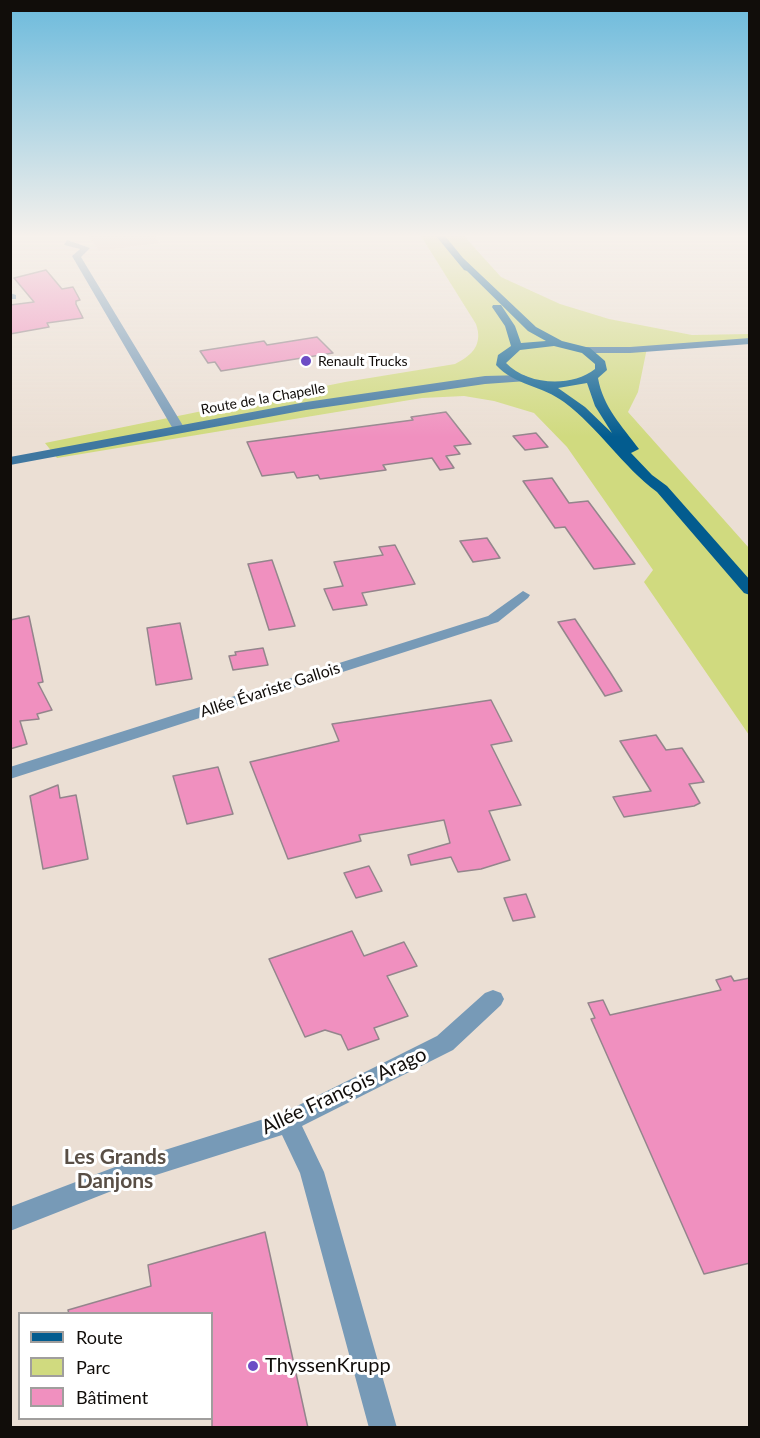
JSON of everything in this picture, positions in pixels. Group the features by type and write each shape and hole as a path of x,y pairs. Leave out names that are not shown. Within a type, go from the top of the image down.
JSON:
{"main road":[{"path":"493,303 510,326 517,347"},
{"path":"505,303 542,336 586,350 630,350 750,341"},
{"path":"567,345 541,343 517,347 501,357 500,363 512,375 550,386 569,397 647,478 662,489 750,590"},
{"path":"537,383 568,384 596,374 611,363 625,359 750,346"},
{"path":"586,350 601,363 596,374 595,392 608,417 656,477 662,489"},
{"name":"Route de la Chapelle","path":"10,461 178,427 475,372 500,363"},
{"name":"Route de la Chapelle","path":"10,456 402,391 484,380 523,379"}],"street":[{"path":"104,303 178,427"},
{"name":"Allée Évariste Gallois","path":"10,773 493,619 523,595"},
{"name":"Allée François Arago","path":"10,1220 136,1170 288,1122 445,1043 493,999"},
{"path":"288,1122 312,1172 383,1428"}],"green space":[{"path":"463,303 558,303 609,319 692,335 749,334 749,339 647,348 638,392 628,412 749,548 749,735 644,582 653,570 567,447 534,413 494,401 464,396 422,398 57,458 45,443 345,382 455,364 475,348 478,337 476,324"}],"building":[{"path":"76,303 83,318 47,323 49,327 10,334 10,305"},
{"path":"317,337 333,353 221,371 215,362 208,363 200,351 264,341 267,345"},
{"path":"446,412 471,444 454,446 460,454 446,456 454,468 440,470 432,458 383,465 386,470 320,479 318,475 297,478 294,472 262,476 247,442 413,420 411,417"},
{"path":"536,433 548,447 525,450 513,436"},
{"path":"552,478 569,503 588,501 635,564 594,569 565,527 555,528 523,481"},
{"path":"487,538 500,558 473,562 460,541"},
{"path":"395,545 415,584 362,593 367,605 333,610 324,589 343,586 334,562 383,555 379,547"},
{"path":"272,560 295,626 269,630 248,564"},
{"path":"29,616 43,682 38,683 52,710 37,714 39,719 20,721 27,744 10,749 10,620"},
{"path":"575,619 622,691 605,696 558,622"},
{"path":"180,623 192,679 156,685 147,628"},
{"path":"263,648 268,665 233,670 229,656 236,655 235,652"},
{"path":"491,700 512,741 491,745 521,805 489,811 510,860 481,869 458,872 451,857 411,865 408,855 450,843 444,820 359,835 361,841 288,859 250,762 339,741 332,724"},
{"path":"656,735 666,750 682,748 704,782 689,784 700,803 694,806 624,817 613,797 651,791 620,741"},
{"path":"218,767 233,814 187,824 173,776"},
{"path":"58,785 60,798 76,795 88,859 43,869 30,796"},
{"path":"369,866 382,891 356,898 344,873"},
{"path":"526,894 535,917 513,921 504,898"},
{"path":"352,931 364,956 404,942 417,966 387,976 408,1016 374,1028 379,1039 348,1050 341,1035 325,1030 305,1037 269,959"},
{"path":"731,976 734,981 750,978 750,1263 704,1274 591,1019 595,1018 588,1003 603,1000 610,1015 721,990 716,980"},
{"name":"ThyssenKrupp","path":"265,1232 308,1428 212,1428 213,1312 68,1312 68,1310 151,1286 148,1265"}],"place":[{"name":"Renault Trucks","path":"306,361"},
{"name":"ThyssenKrupp","path":"253,1366"}],"district":[{"name":"Les Grands Danjons","path":"115,1169"}]}
